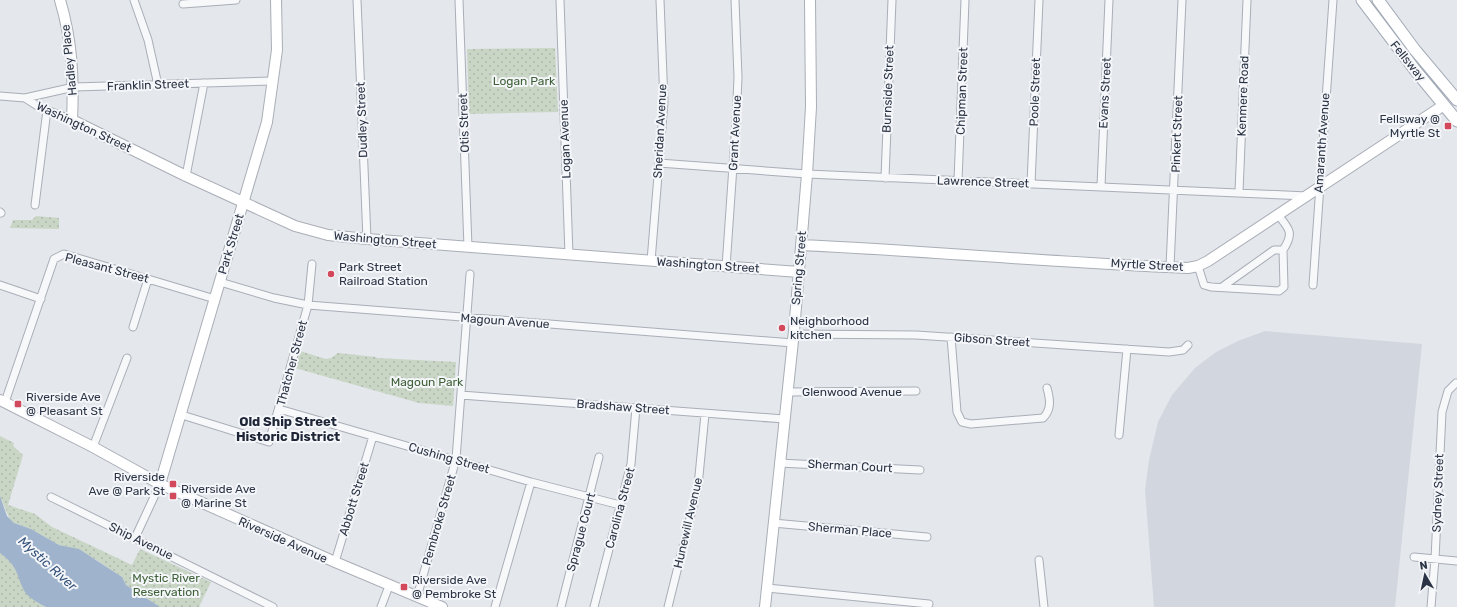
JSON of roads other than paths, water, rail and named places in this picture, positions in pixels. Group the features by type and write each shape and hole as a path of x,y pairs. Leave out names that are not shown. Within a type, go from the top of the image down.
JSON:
{"main road":[{"name":"Fellsway","path":"1362,0 1410,64 1457,121"},
{"name":"Fellsway","path":"1378,0 1415,50 1456,98"}],"street":[{"name":"Hadley Place","path":"60,0 70,44 74,87 72,120"},
{"path":"134,0 148,40 158,85"},
{"path":"183,4 236,0"},
{"name":"Park Street","path":"160,484 182,415 267,122 277,50 276,0"},
{"name":"Dudley Street","path":"357,0 367,239"},
{"name":"Otis Street","path":"460,0 468,247"},
{"name":"Logan Avenue","path":"560,0 569,255"},
{"name":"Sheridan Avenue","path":"651,261 664,96 660,0"},
{"name":"Grant Avenue","path":"726,267 738,77 735,0"},
{"name":"Spring Street","path":"765,607 802,245 811,108 810,0"},
{"name":"Burnside Street","path":"885,178 892,0"},
{"name":"Chipman Street","path":"958,181 965,0"},
{"name":"Poole Street","path":"1031,184 1039,0"},
{"name":"Evans Street","path":"1101,186 1109,0"},
{"name":"Pinkert Street","path":"1170,267 1175,190 1182,0"},
{"name":"Kenmere Road","path":"1239,192 1247,0"},
{"name":"Amaranth Avenue","path":"1312,285 1333,0"},
{"name":"Franklin Street","path":"25,98 74,87 272,81"},
{"path":"186,176 204,83"},
{"name":"Washington Street","path":"0,96 25,98 47,110 72,120 186,176 311,231 328,235 799,272"},
{"name":"Myrtle Street","path":"802,245 1170,267 1198,266 1208,261 1444,105"},
{"path":"35,205 47,110"},
{"name":"Lawrence Street","path":"659,163 885,178 1101,186 1307,196"},
{"path":"1198,266 1204,286 1282,290 1284,287 1283,250 1290,238 1290,233 1278,215"},
{"path":"1222,287 1274,250 1283,250"},
{"name":"Pleasant Street","path":"3,401 41,299 54,259 64,254 215,299"},
{"name":"Thatcher Street","path":"182,415 269,442 308,305 312,264"},
{"name":"Pembroke Street","path":"417,597 456,459 470,274"},
{"path":"133,327 148,279"},
{"name":"Magoun Avenue","path":"220,282 274,298 308,305 467,318 793,338"},
{"path":"0,285 41,299"},
{"name":"Gibson Street","path":"793,338 916,335 1176,352 1183,350 1188,345"},
{"path":"951,337 957,412 962,422 971,424 1043,418 1050,407 1050,398 1047,388"},
{"path":"1119,435 1127,349"},
{"path":"93,447 127,358"},
{"name":"Sydney Street","path":"1430,607 1435,559 1442,412 1448,391 1456,383"},
{"name":"Glenwood Avenue","path":"787,392 916,391"},
{"name":"Bradshaw Street","path":"461,395 784,419"},
{"name":"Riverside Avenue","path":"3,401 93,447 160,484 389,586 442,607"},
{"name":"Carolina Street","path":"594,607 633,457 636,408"},
{"name":"Cushing Street","path":"279,410 456,459 531,482 620,505"},
{"name":"Hunewill Avenue","path":"668,607 698,486 705,414"},
{"name":"Abbott Street","path":"334,562 373,436"},
{"name":"Sprague Court","path":"562,607 599,457"},
{"name":"Sherman Court","path":"779,462 920,470"},
{"path":"495,607 531,482"},
{"path":"135,538 160,484"},
{"name":"Ship Avenue","path":"51,497 273,607"},
{"name":"Sherman Place","path":"773,524 927,537"},
{"path":"1414,557 1457,561"},
{"path":"1039,560 1044,607"},
{"path":"381,607 389,586"},
{"path":"767,588 930,604"}],"water":[{"name":"Mystic River","path":"0,496 7,516 14,523 31,529 59,545 79,549 122,577 126,585 160,607 46,607 35,601 25,592 14,567 0,553"}],"place":[{"name":"Fellsway @ Myrtle St","path":"1448,126"},
{"name":"Park Street Railroad Station","path":"331,274"},
{"name":"Neighborhood kitchen","path":"782,328"},
{"name":"Riverside Ave @ Pleasant St","path":"18,404"},
{"name":"Riverside Ave @ Park St","path":"173,484"},
{"name":"Riverside Ave @ Marine St","path":"173,496"},
{"name":"Riverside Ave @ Pembroke St","path":"404,587"}],"district":[{"name":"Old Ship Street Historic District","path":"288,428"}],"park label":[{"name":"Logan Park","path":"524,81"},
{"name":"Magoun Park","path":"427,382"},
{"name":"Mystic River Reservation","path":"166,585"}]}
